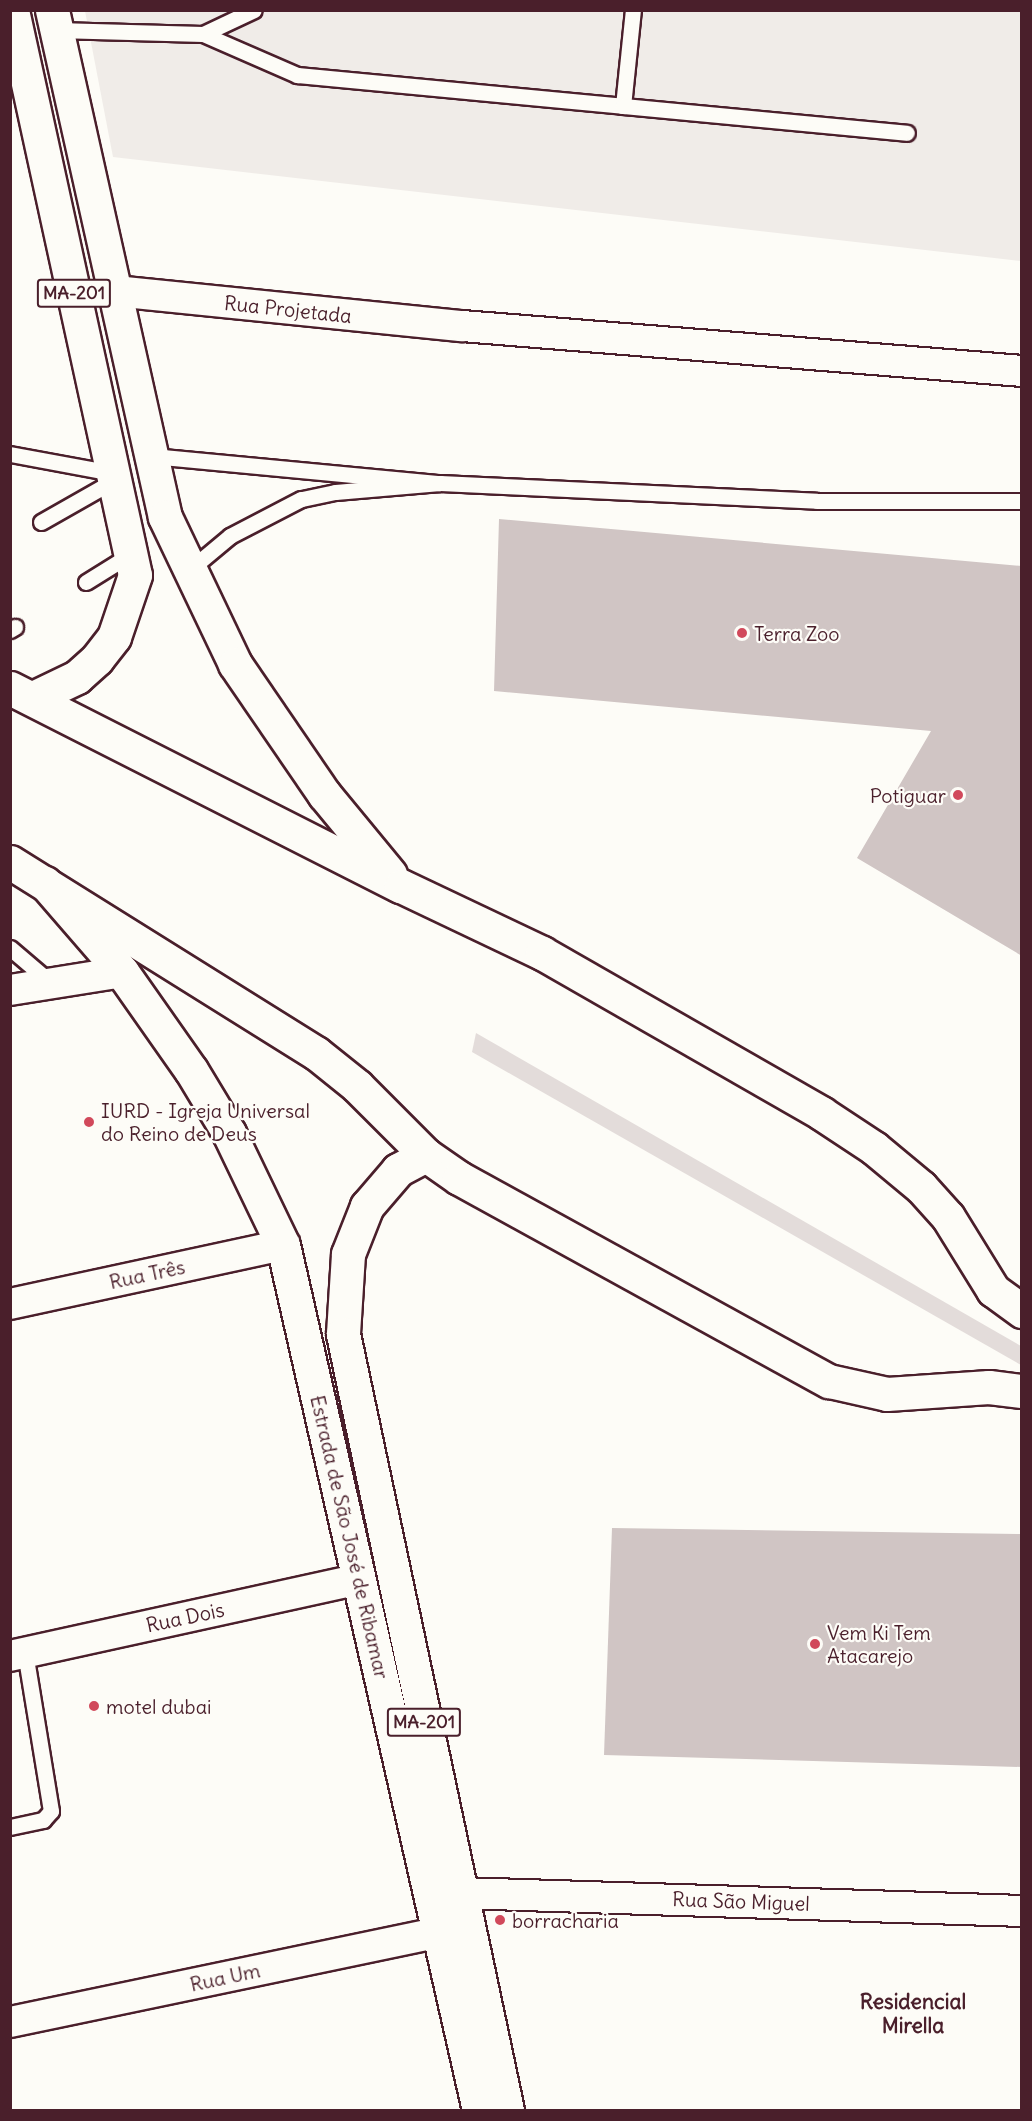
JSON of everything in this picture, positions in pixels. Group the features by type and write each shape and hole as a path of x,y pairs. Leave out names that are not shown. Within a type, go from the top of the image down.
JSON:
{"main road":[{"name":"MA-201","path":"12,10 133,564"},
{"name":"MA-201","path":"54,20 165,518 188,571"},
{"path":"22,693 77,677 97,659 114,637 133,564"},
{"path":"188,571 236,664 268,715 324,794 401,886"},
{"path":"22,693 401,886 542,953 821,1113 874,1148 921,1187 948,1217 1012,1305"},
{"path":"10,862 316,1053 357,1086 426,1155 489,1197 829,1381 887,1394 989,1387 1022,1391"},
{"name":"Estrada de São José de Ribamar","path":"45,883 123,972 229,1132 284,1245 479,2110"},
{"name":"Estrada de São José de Ribamar","path":"426,1155 398,1170 367,1206 348,1254 343,1334 507,2110"},
{"path":"459,2017 481,2067 490,2110"}],"street":[{"name":"Rua Projetada","path":"115,291 462,327 1022,371"},
{"path":"10,990 123,972"},
{"name":"Rua Três","path":"10,1304 284,1245"},
{"name":"Rua Dois","path":"18,1654 360,1579"},
{"name":"Rua São Miguel","path":"460,1893 1022,1911"},
{"name":"Rua Um","path":"10,2022 439,1932"}],"lane":[{"path":"202,34 254,10"},
{"path":"623,106 633,10"},
{"path":"54,20 202,34 297,75 907,133"},
{"path":"10,454 114,476"},
{"path":"152,456 440,483 817,501 1022,501"},
{"path":"42,522 114,476"},
{"path":"188,571 230,536 301,499 335,492 440,483"},
{"path":"86,582 133,564"},
{"path":"10,948 53,984"},
{"path":"10,1827 43,1820 51,1811 18,1654"}],"shaded area":[{"path":"85,11 1021,11 1021,261 113,157"},
{"path":"476,1033 1021,1346 1021,1365 472,1052"}],"building":[{"name":"Terra Zoo","path":"499,519 1022,566 1022,956 857,858 931,731 494,691"},
{"name":"Vem Ki Tem Atacarejo","path":"612,1528 1022,1534 1022,1767 604,1755"}],"place":[{"name":"Terra Zoo","path":"742,633"},
{"name":"Potiguar","path":"958,795"},
{"name":"IURD - Igreja Universal do Reino de Deus","path":"89,1122"},
{"name":"Vem Ki Tem Atacarejo","path":"815,1644"},
{"name":"motel dubai","path":"94,1706"},
{"name":"borracharia","path":"500,1920"}],"district":[{"name":"Residencial Mirella","path":"913,2014"}]}
